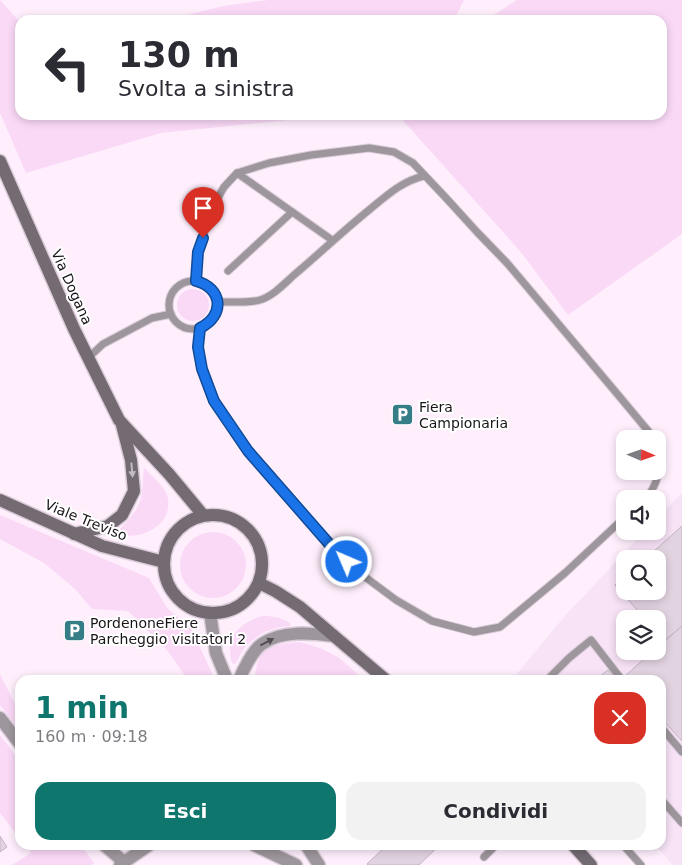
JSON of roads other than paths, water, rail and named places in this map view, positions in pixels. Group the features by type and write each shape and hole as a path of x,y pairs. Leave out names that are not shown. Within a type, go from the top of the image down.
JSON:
{"main road":[{"name":"Via Dogana","path":"0,160 74,330 119,420 175,481 203,515"},
{"name":"Via Dogana","path":"74,534 108,526 122,515 134,491 131,460 122,423"},
{"name":"Viale Treviso","path":"0,500 102,546 164,562"},
{"path":"218,514 226,516 246,526 256,538 262,553 263,568 259,583 251,596 239,606 225,612 210,613 196,610 182,602 172,591 166,577 164,562 167,546 175,532 188,521 203,515 218,514"},
{"path":"259,583 275,590 300,606 380,675"},
{"path":"578,850 591,865"}],"street":[{"path":"210,613 216,653 225,675"},
{"path":"241,675 244,667 260,644 273,638 289,634 308,633 334,636"},
{"path":"0,718 15,738"},
{"path":"109,850 122,864 142,850"},
{"path":"264,850 296,865"},
{"path":"309,850 319,865"}],"lane":[{"path":"196,281 198,252 211,210 224,187 237,174 269,163 311,155 369,148 394,152 412,164 447,198 507,263 647,430"},
{"path":"237,174 332,240"},
{"path":"218,302 260,300 274,292 384,197 414,178 424,176"},
{"path":"228,270 292,212"},
{"path":"188,281 204,283 215,294 218,302 217,311 213,318 208,324 200,328 186,328 175,320 171,314 170,300 172,293 182,283 188,281"},
{"path":"88,358 103,344 152,318 171,314"},
{"path":"200,328 198,347 202,369 214,401 248,451 338,554 357,571 396,600 432,621 474,632 500,627 565,573 616,525"},
{"path":"552,675 591,640 618,675"},
{"path":"666,733 682,752"},
{"path":"666,804 682,822"},
{"path":"484,857 491,850"},
{"path":"628,850 641,865"}],"place":[{"name":"Fiera Campionaria","path":"403,415"},
{"name":"PordenoneFiere Parcheggio visitatori 2","path":"74,631"}]}
